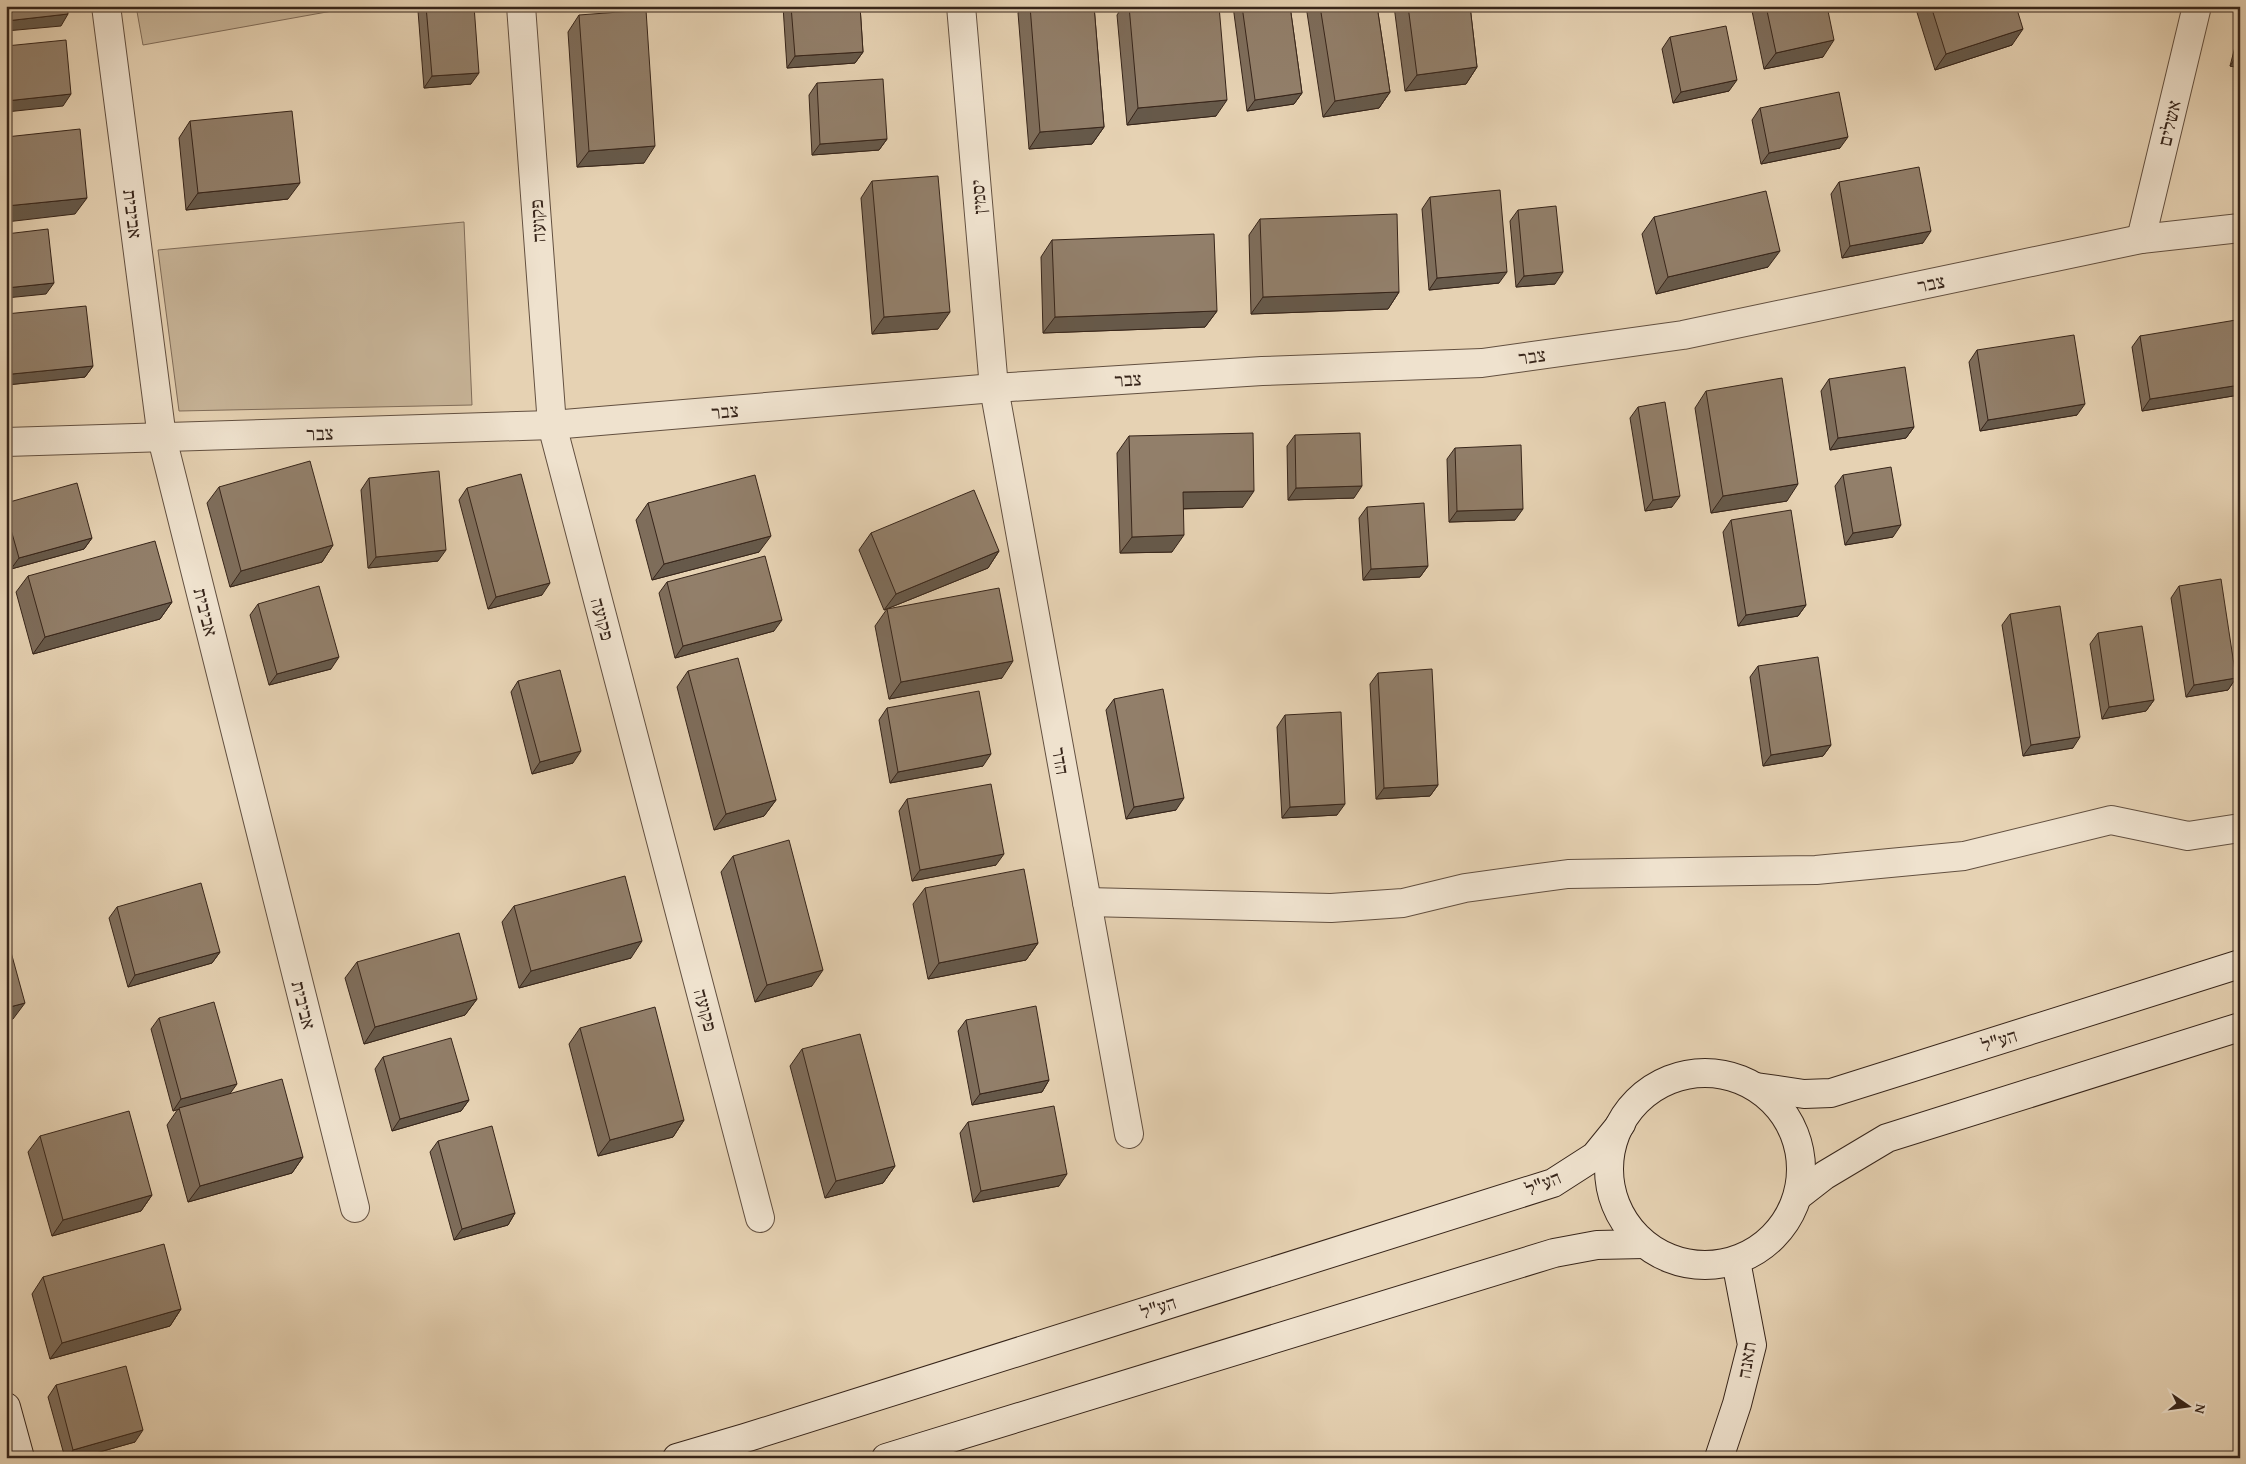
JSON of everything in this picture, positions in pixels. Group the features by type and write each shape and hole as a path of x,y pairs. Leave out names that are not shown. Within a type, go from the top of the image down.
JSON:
{"street":[{"name":"אביבית","path":"106,6 162,438 355,1208"},
{"name":"פקועה","path":"521,6 552,425 760,1218"},
{"name":"יסמין","path":"961,6 994,388"},
{"name":"אשלים","path":"2141,239 2197,6"},
{"name":"צבר","path":"6,442 552,425 994,388 1262,371 1482,363 1683,335 2141,239 2240,228"},
{"name":"הדר","path":"994,388 1129,1134"},
{"path":"1087,902 1340,908 1403,903 1465,888 1568,874 1816,870 1964,856 2111,820 2188,836 2240,828"},
{"name":"הע\"ל","path":"677,1458 1553,1183 1595,1156 1640,1099 1666,1082 1696,1074 1727,1075 1756,1087 1804,1094 1832,1093 2240,964"},
{"path":"1798,1196 1825,1175 1887,1138 2240,1027"},
{"path":"1620,1124 1612,1148 1609,1175 1614,1201 1626,1225 1644,1244 1673,1260 1704,1266 1736,1261 1764,1246 1785,1224 1798,1196 1802,1165 1795,1134 1779,1107 1756,1087"},
{"path":"886,1458 1554,1253 1596,1245 1644,1244"},
{"name":"תאנה","path":"1719,1458 1737,1404 1752,1345 1736,1261"},
{"path":"6,1407 20,1458"}],"shaded area":[{"path":"136,6 360,6 143,45"},
{"path":"464,222 472,405 179,411 158,250"}],"building":[{"path":"6,6 68,6 68,14 6,21"},
{"path":"426,6 474,6 479,73 432,76"},
{"path":"791,6 860,6 863,52 795,56"},
{"path":"1030,6 1094,6 1104,127 1040,132"},
{"path":"1129,6 1219,6 1227,100 1138,108"},
{"path":"1242,6 1290,6 1302,93 1255,100"},
{"path":"1320,6 1377,6 1390,92 1335,101"},
{"path":"1408,6 1470,6 1477,67 1417,75"},
{"path":"1766,6 1827,6 1834,40 1776,53"},
{"path":"1931,6 2016,6 2023,29 1946,54"},
{"path":"646,10 655,146 589,151 579,15"},
{"path":"1726,26 1737,80 1681,92 1670,37"},
{"path":"66,40 71,94 6,101 6,46"},
{"path":"883,79 887,139 820,144 817,83"},
{"path":"1839,92 1848,137 1769,153 1760,108"},
{"path":"292,111 300,183 198,193 190,121"},
{"path":"80,129 87,198 6,206 6,137"},
{"path":"1919,167 1931,231 1850,246 1839,182"},
{"path":"938,176 950,312 884,317 872,181"},
{"path":"1500,190 1507,272 1437,278 1430,197"},
{"path":"1766,191 1780,251 1668,277 1654,217"},
{"path":"1556,206 1563,272 1524,276 1518,210"},
{"path":"1397,214 1399,292 1263,297 1260,219"},
{"path":"48,229 54,283 6,288 6,234"},
{"path":"1214,234 1217,311 1055,317 1052,240"},
{"path":"86,306 93,366 12,374 6,314"},
{"path":"2236,320 2240,341 2240,385 2150,399 2140,336"},
{"path":"2074,335 2085,404 1988,420 1977,350"},
{"path":"1905,367 1914,427 1838,438 1829,379"},
{"path":"1782,378 1798,484 1723,496 1706,391"},
{"path":"1665,402 1680,496 1653,500 1638,407"},
{"path":"1253,433 1254,491 1183,492 1184,535 1132,537 1129,436"},
{"path":"1360,433 1362,486 1296,488 1295,435"},
{"path":"1521,445 1523,509 1457,511 1455,448"},
{"path":"310,461 333,545 241,571 219,487"},
{"path":"1891,467 1901,525 1853,533 1843,475"},
{"path":"439,471 446,550 376,557 369,478"},
{"path":"521,474 550,583 496,597 467,488"},
{"path":"755,475 771,536 664,564 648,503"},
{"path":"77,483 92,538 19,558 6,512 6,503"},
{"path":"974,490 999,551 896,594 871,533"},
{"path":"1424,503 1428,566 1371,569 1367,507"},
{"path":"1791,510 1806,605 1746,615 1731,520"},
{"path":"155,541 172,602 45,637 28,576"},
{"path":"765,556 782,620 683,646 667,582"},
{"path":"2221,579 2236,678 2194,685 2179,586"},
{"path":"319,586 339,657 277,674 258,604"},
{"path":"999,588 1013,661 901,682 887,609"},
{"path":"2060,606 2080,737 2031,745 2010,614"},
{"path":"2142,626 2154,700 2109,707 2098,633"},
{"path":"1818,657 1831,745 1771,755 1758,666"},
{"path":"738,658 776,800 726,814 688,671"},
{"path":"1432,669 1438,785 1384,788 1378,673"},
{"path":"560,670 581,751 540,762 518,681"},
{"path":"1163,689 1184,798 1134,807 1114,699"},
{"path":"979,691 991,754 898,772 887,708"},
{"path":"1341,712 1345,804 1290,807 1285,715"},
{"path":"991,784 1004,854 920,870 907,799"},
{"path":"789,840 823,970 767,985 733,856"},
{"path":"1024,869 1038,943 939,963 925,888"},
{"path":"625,876 642,941 531,971 514,906"},
{"path":"201,883 220,952 135,975 117,907"},
{"path":"459,933 477,999 375,1027 357,962"},
{"path":"6,934 25,1003 6,1008"},
{"path":"214,1002 237,1084 181,1099 159,1018"},
{"path":"1036,1006 1049,1080 980,1094 966,1020"},
{"path":"655,1007 684,1120 610,1140 580,1028"},
{"path":"860,1034 895,1166 836,1181 802,1049"},
{"path":"451,1038 469,1100 400,1119 383,1057"},
{"path":"282,1079 303,1157 200,1186 179,1108"},
{"path":"1054,1106 1067,1174 981,1191 968,1122"},
{"path":"129,1111 152,1195 63,1220 40,1136"},
{"path":"492,1126 515,1213 462,1229 438,1141"},
{"path":"164,1244 181,1309 62,1343 43,1277"},
{"path":"126,1366 143,1430 73,1450 56,1385"}]}
